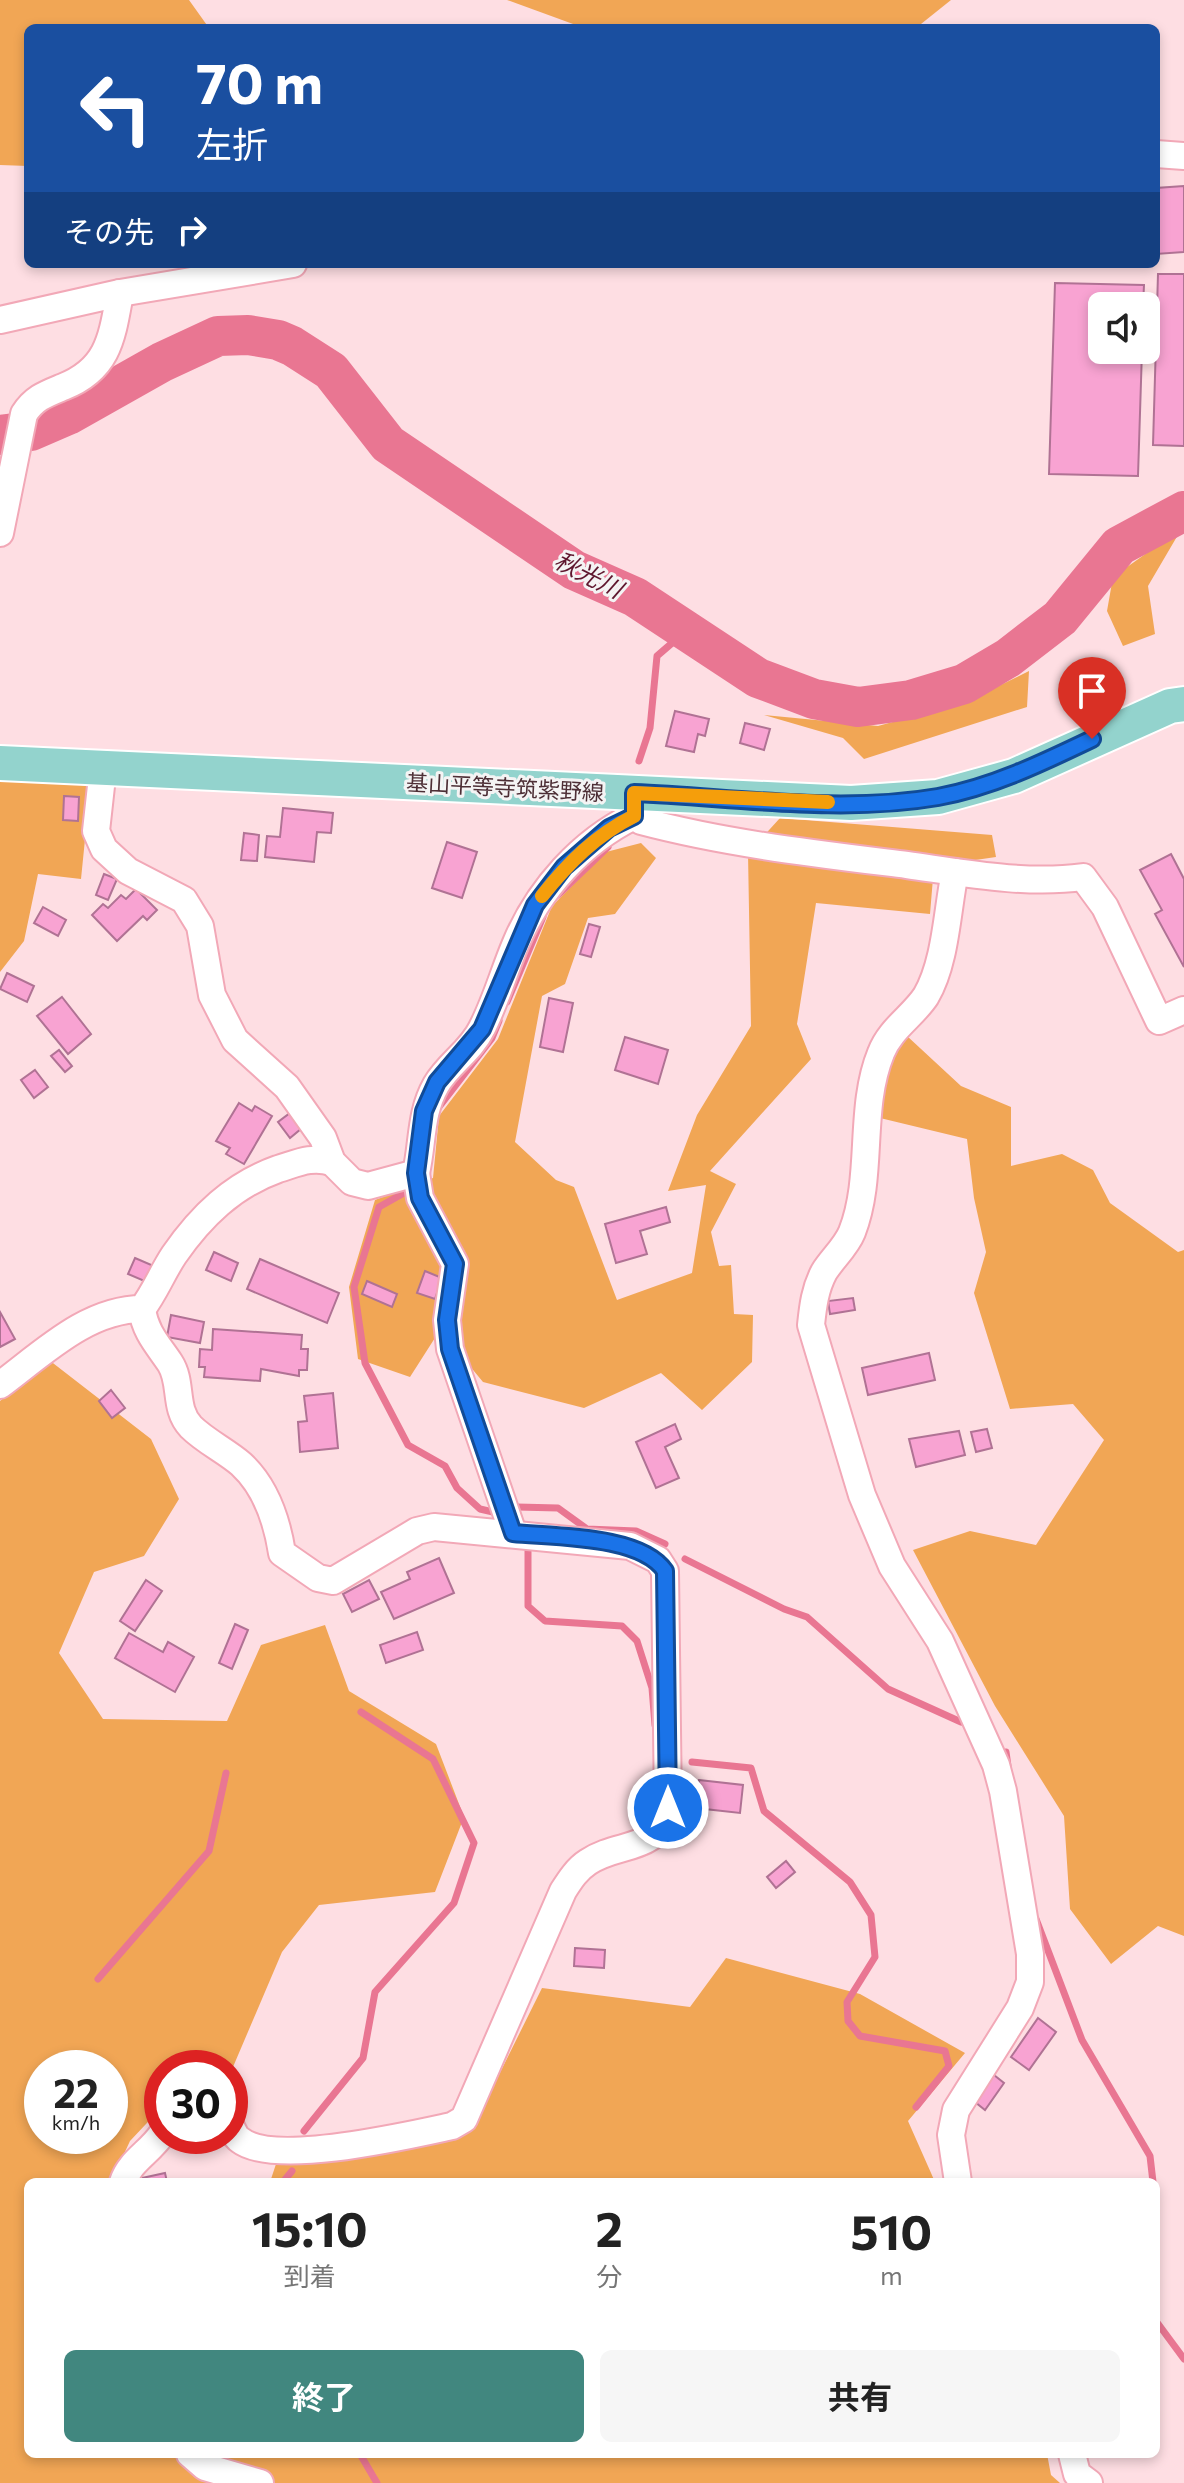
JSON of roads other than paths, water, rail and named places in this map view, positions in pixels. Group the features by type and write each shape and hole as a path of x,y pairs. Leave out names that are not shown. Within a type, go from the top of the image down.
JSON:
{"main road":[{"name":"基山平等寺筑紫野線","path":"0,763 634,805 851,803 938,797 1014,776 1131,723 1184,704"}],"street":[{"path":"1160,154 1184,156"},
{"path":"0,320 120,293 269,268"},
{"path":"0,533 24,414 33,399 79,381 100,364 113,333 120,293"},
{"path":"103,768 96,831 104,849 128,871 184,900 200,926 212,995 235,1040 287,1087 323,1138 332,1162 352,1182 368,1186 416,1173"},
{"path":"513,1533 450,1349 447,1320 455,1264 420,1198 416,1173 424,1111 437,1082 482,1029 535,905 564,867 634,805 665,827 757,844 955,872 1059,880 1083,877 1105,907 1159,1021 1184,1010"},
{"path":"955,872 935,974 925,997 890,1035 881,1053 874,1078 859,1209 851,1235 824,1273 814,1296 811,1325 862,1495 892,1566 940,1641 990,1752 1003,1791 1030,1954 1030,1982 1020,2008 956,2110 951,2135 957,2178"},
{"path":"248,2144 256,2147 325,2149 452,2126 464,2119 563,1891 590,1860 650,1838 665,1826 668,1808 665,1571 658,1560 630,1546 434,1527 417,1531 333,1581 318,1578 282,1553 277,1521 262,1491 243,1466 191,1426 178,1404 172,1366 144,1324 142,1309 172,1258 199,1222 229,1193 257,1177 315,1157 332,1162"},
{"path":"0,1385 86,1323 121,1309 142,1309"},
{"path":"124,2178 129,2165 149,2154"},
{"path":"195,2458 205,2467 260,2483"},
{"path":"1073,2458 1077,2474 1089,2483"}],"waterway":[{"name":"秋光川","path":"0,435 31,431 68,415 162,362 218,336 248,335 278,340 331,371 388,444 574,570 635,597 758,678 814,699 858,707 911,700 964,684 1008,658 1060,618 1119,546 1184,511"},
{"path":"639,761 650,728 657,656 686,631"},
{"path":"558,895 608,847"},
{"path":"507,1002 543,917"},
{"path":"438,1108 492,1038 499,1021"},
{"path":"404,1193 379,1207 354,1287 365,1363 408,1445 445,1466 457,1488 480,1509 493,1512"},
{"path":"517,1507 558,1508 587,1529 636,1531 665,1544"},
{"path":"528,1551 528,1606 545,1621 622,1626 637,1641 652,1688 655,1725"},
{"path":"685,1559 784,1609 807,1617 888,1689 961,1722"},
{"path":"304,2131 363,2058 375,1992 454,1903 474,1843 433,1759 361,1712"},
{"path":"1006,1752 1008,1766"},
{"path":"692,1762 751,1768 764,1811 850,1882 871,1915 875,1957 847,2002 848,2021 860,2036 945,2051 949,2066 916,2107"},
{"path":"98,1979 209,1851 226,1773"},
{"path":"1036,1919 1082,2040 1150,2156 1153,2178"},
{"path":"286,2178 292,2171"},
{"path":"1160,2326 1184,2359"},
{"path":"362,2458 377,2483"}]}
